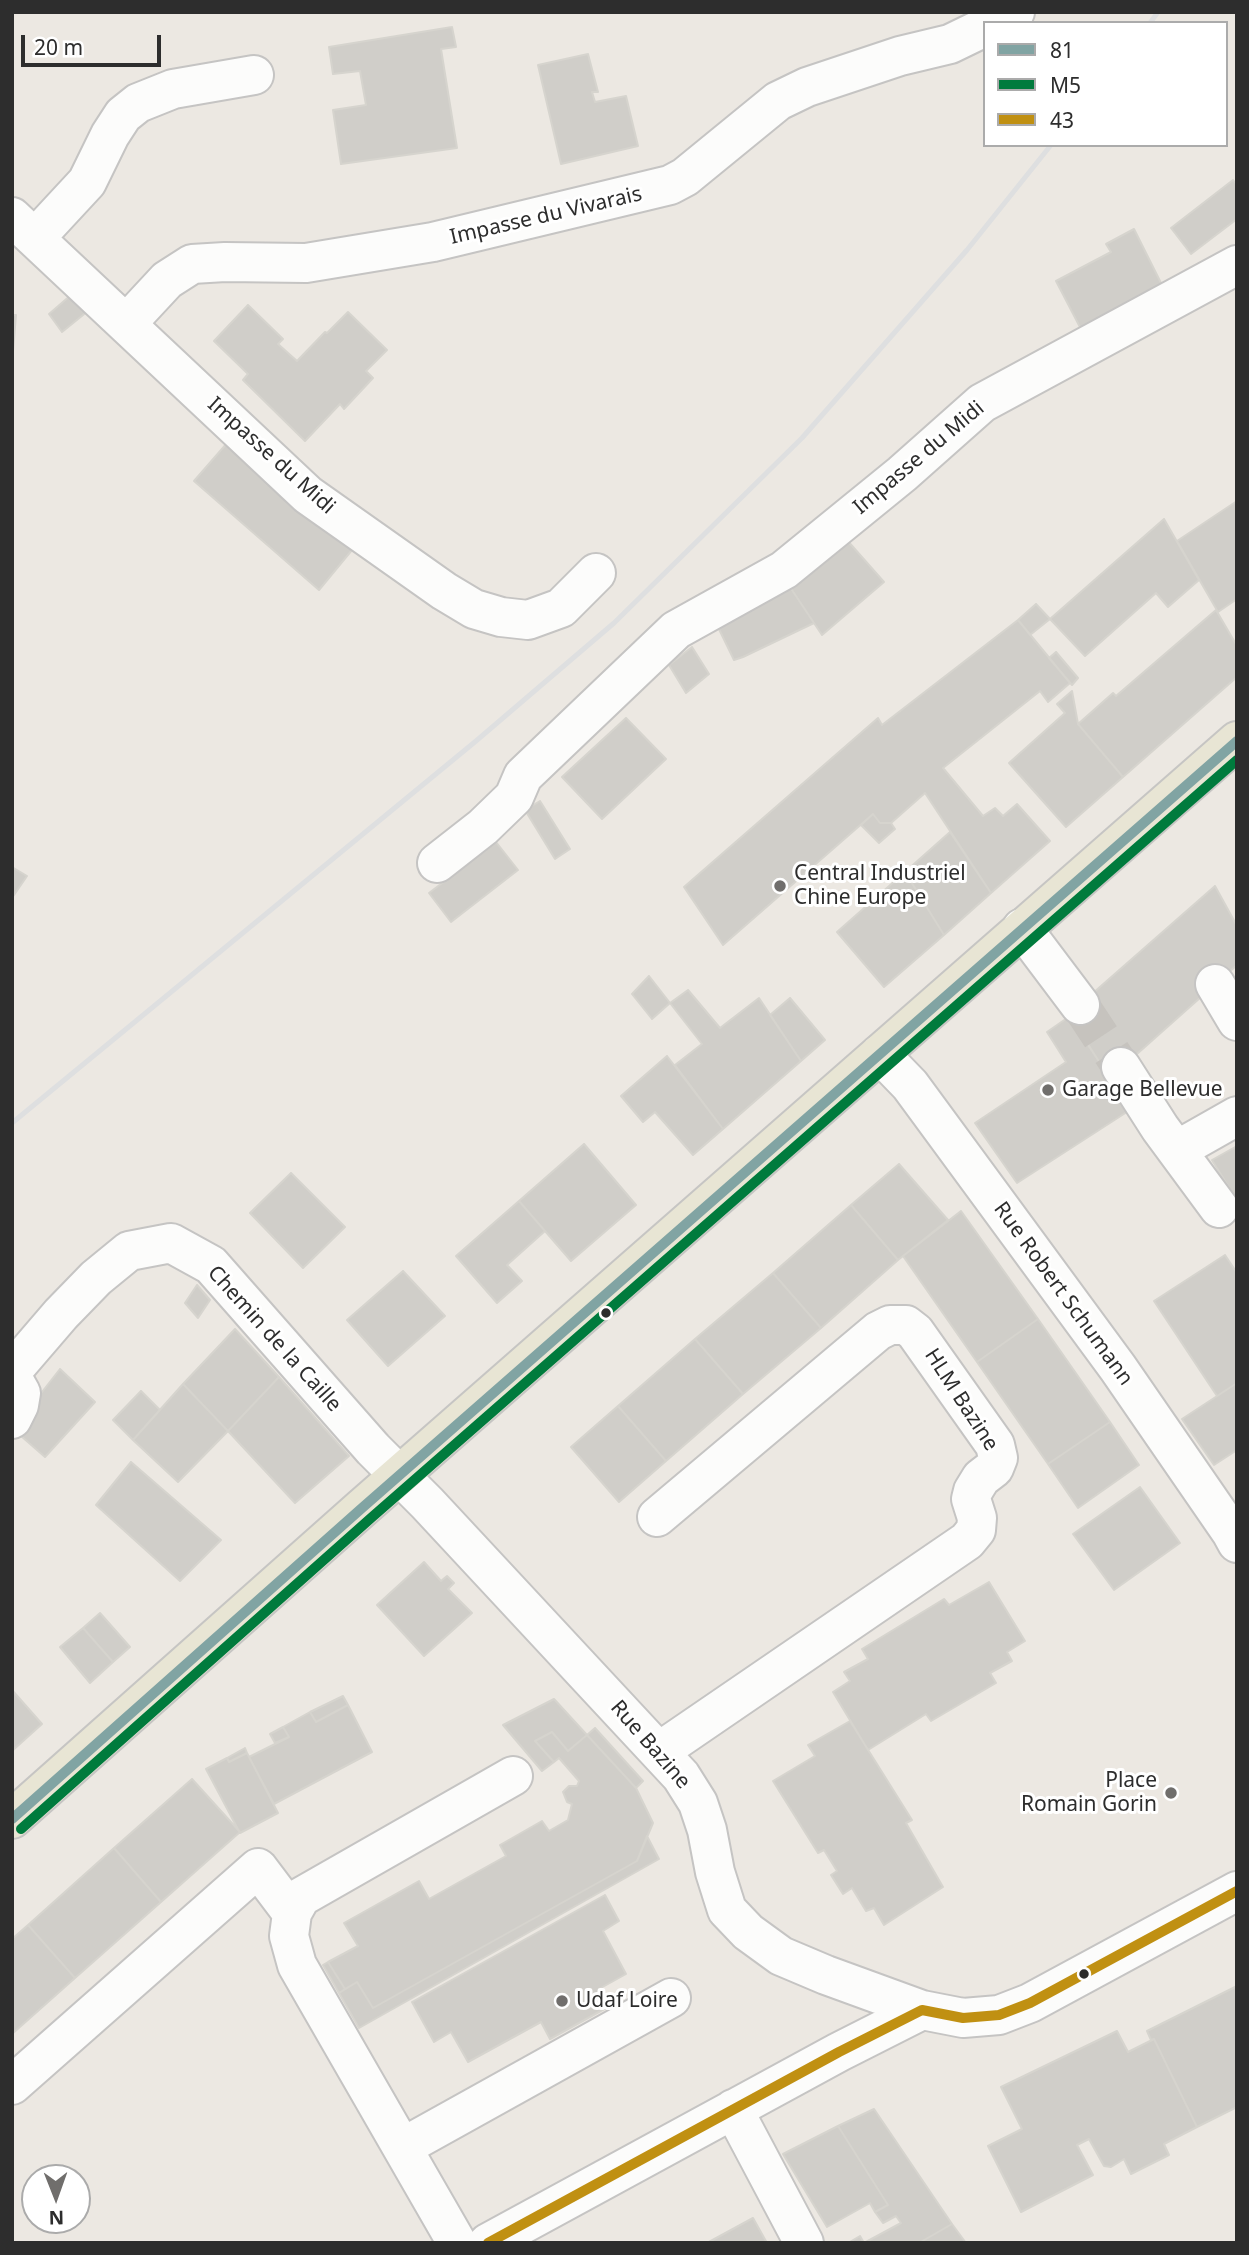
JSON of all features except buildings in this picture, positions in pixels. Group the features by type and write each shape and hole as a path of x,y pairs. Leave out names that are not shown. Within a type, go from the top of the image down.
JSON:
{"main road":[{"path":"12,1819 1237,741"}],"street":[{"path":"996,21 1015,12"},
{"name":"Impasse du Vivarais","path":"127,323 167,280 192,264 306,263 382,251 483,232 670,185 685,177 778,101 830,79 900,56 950,44 983,28"},
{"path":"24,227 88,182 110,135 123,115 138,103 173,89 254,75"},
{"name":"Impasse du Midi","path":"24,227 308,495 444,591 474,609 501,617 528,620 561,608 596,573"},
{"name":"Impasse du Midi","path":"437,863 514,797 523,776 677,630 784,570 902,474 982,402 1237,265"},
{"path":"1023,928 1080,1004"},
{"path":"1215,984 1237,1021"},
{"name":"Rue Robert Schumann","path":"880,1054 910,1085 1118,1368 1237,1543"},
{"path":"1121,1068 1160,1128 1219,1208"},
{"path":"1177,1150 1237,1116"},
{"name":"Chemin de la Caille","path":"12,1371 96,1278 129,1251 172,1243 211,1265 399,1476"},
{"name":"HLM Bazine","path":"657,1517 878,1331 890,1325 906,1325 915,1332 995,1445 998,1458 994,1468 981,1478 973,1491 971,1499 976,1530 967,1541 660,1751"},
{"path":"12,1377 21,1393 12,1419"},
{"name":"Rue Bazine","path":"399,1476 681,1776 698,1802 727,1910 748,1932 781,1956 922,2010 963,2018 999,2015 1030,2003 1237,1891"},
{"path":"457,2243 298,1965 289,1936 292,1913 301,1897 513,1776"},
{"path":"12,2085 258,1868 292,1913"},
{"path":"403,2147 671,1998"},
{"path":"488,2243 839,2052 922,2010"},
{"path":"733,2109 804,2243"}],"tunnel":[{"path":"1080,1005 1121,1067"}],"railway":[{"path":"1151,21 1158,12"},
{"path":"12,1123 476,741 614,623 802,438 967,250 1049,147"}],"transit line":[{"name":"81","path":"12,1819 362,1508 1237,741"},
{"name":"M5","path":"21,1829 371,1518 1237,760"},
{"name":"43","path":"488,2243 839,2052 922,2010 963,2018 999,2015 1030,2003 1237,1891"}],"place":[{"name":"Central Industriel Chine Europe","path":"780,886"},
{"name":"Garage Bellevue","path":"1048,1090"},
{"name":"Place Romain Gorin","path":"1171,1793"},
{"name":"Udaf Loire","path":"562,2001"}]}
